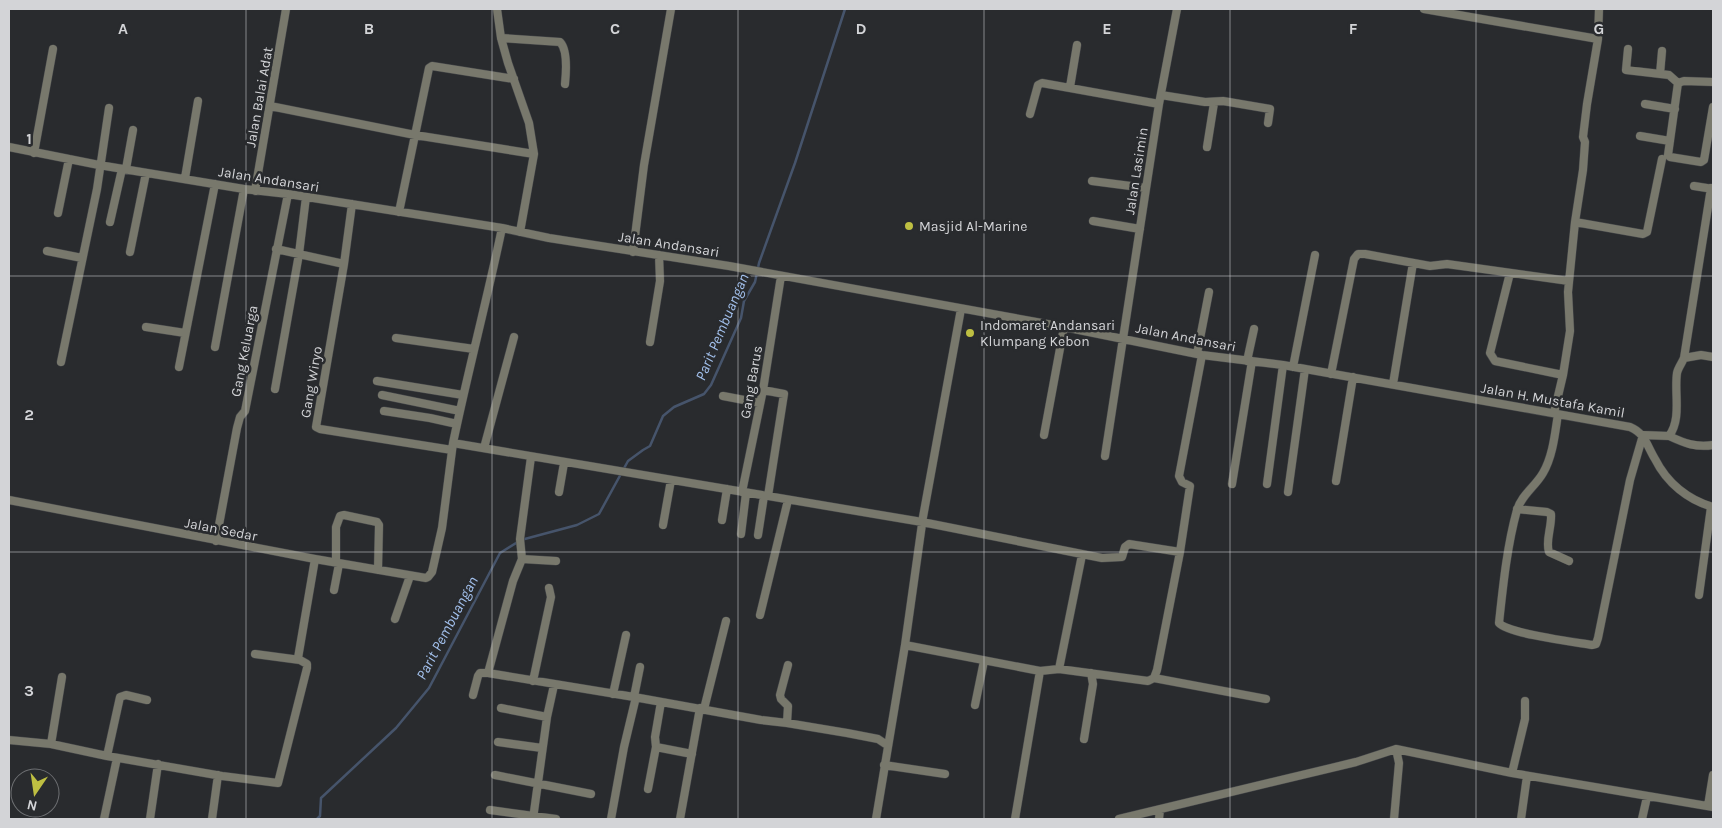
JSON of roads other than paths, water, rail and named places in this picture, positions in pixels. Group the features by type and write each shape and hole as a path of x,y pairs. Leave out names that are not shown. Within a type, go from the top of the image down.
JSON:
{"street":[{"name":"Jalan Balai Adat","path":"255,190 286,9"},
{"path":"497,9 501,38 529,122 534,154 520,232"},
{"path":"633,252 644,165 671,9"},
{"name":"Jalan Lasimin","path":"1105,456 1159,104 1177,9"},
{"path":"1424,9 1598,39"},
{"path":"1599,9 1598,39 1587,104 1583,170 1574,222 1568,292 1570,331 1556,413 1553,444 1544,472 1523,496 1517,509 1499,623 1506,628 1544,637 1592,645 1596,644 1630,480 1643,435"},
{"path":"501,38 560,42 563,45 566,69 565,84"},
{"path":"1070,87 1077,45"},
{"path":"34,153 53,49"},
{"path":"1628,49 1626,70 1669,75 1678,83"},
{"path":"1660,74 1662,51"},
{"path":"398,212 427,70 432,66 514,79"},
{"path":"1678,83 1684,81 1713,82"},
{"path":"1030,114 1038,85 1047,82 1159,104"},
{"path":"1678,83 1668,155 1670,157 1701,162 1704,160 1713,107"},
{"path":"1161,95 1214,103 1223,101 1270,109 1268,123"},
{"path":"185,178 198,100"},
{"path":"1207,147 1214,103"},
{"path":"1645,104 1674,109"},
{"path":"270,106 415,135 534,154"},
{"path":"61,362 97,189 108,108"},
{"path":"110,222 133,130"},
{"path":"1640,136 1670,141"},
{"name":"Jalan Andansari","path":"9,147 100,165 244,189 352,204 502,228 633,252 752,270 1064,326 1200,354 1353,377"},
{"path":"58,214 69,159"},
{"path":"1574,222 1644,234 1647,232 1662,159"},
{"path":"130,252 146,172"},
{"path":"1092,181 1146,188"},
{"path":"179,367 215,184"},
{"path":"1669,436 1673,431 1678,400 1678,373 1684,358 1712,188 1694,186"},
{"path":"215,347 244,189"},
{"name":"Gang Keluarga","path":"216,540 237,428 240,417 245,411 288,194"},
{"path":"275,389 299,254 306,197"},
{"name":"Gang Wiryo","path":"352,204 344,264 316,427 452,447"},
{"path":"1093,221 1140,229"},
{"path":"502,228 452,447 484,448 922,522 1102,558 1122,557 1124,549 1129,544 1180,552"},
{"path":"276,249 344,264"},
{"path":"47,251 82,258"},
{"path":"1331,374 1354,259 1358,254 1430,266 1447,264 1570,281"},
{"path":"650,342 660,281 659,255"},
{"path":"1293,367 1315,255"},
{"path":"1393,384 1413,263"},
{"path":"1510,273 1490,353 1492,357 1495,361 1563,375"},
{"name":"Gang Barus","path":"741,534 744,492 763,390 781,276"},
{"path":"905,646 1040,671 1059,669 1148,682 1154,678 1180,552 1190,486 1182,482 1179,476 1209,292"},
{"path":"876,819 905,646 922,522 961,308"},
{"path":"146,326 185,333"},
{"path":"1044,435 1064,326"},
{"path":"1232,484 1254,329"},
{"path":"484,448 514,337"},
{"path":"396,338 474,349"},
{"path":"1684,358 1701,355 1713,357"},
{"path":"1267,484 1283,365"},
{"path":"1288,492 1305,369"},
{"path":"1336,481 1353,377"},
{"name":"Jalan H. Mustafa Kamil","path":"1353,377 1630,427 1643,435"},
{"path":"378,381 463,395"},
{"path":"758,535 784,394 763,390"},
{"path":"382,396 460,411"},
{"path":"723,396 760,403"},
{"path":"384,411 457,424"},
{"path":"1643,435 1669,436 1685,444 1702,447 1713,445"},
{"path":"1643,435 1655,460 1676,488 1687,496 1712,507 1699,595"},
{"name":"Jalan Sedar","path":"9,500 315,560 426,578 432,572 442,528 452,447"},
{"path":"488,673 513,581 522,560 520,540 531,457"},
{"path":"559,492 564,463"},
{"path":"663,525 671,480"},
{"path":"722,520 727,490"},
{"path":"760,615 788,500"},
{"path":"1517,509 1547,512 1550,514 1552,522 1547,548 1549,552 1569,561"},
{"path":"334,590 338,563 336,527 340,516 344,515 377,522 379,525 378,570"},
{"path":"1059,669 1082,555"},
{"path":"300,660 298,658 315,560"},
{"path":"522,560 556,562"},
{"path":"395,619 410,576"},
{"path":"533,681 551,597 549,588"},
{"path":"680,819 702,709 726,621"},
{"path":"613,694 626,635"},
{"path":"9,740 50,744 117,758 278,783 308,664 300,660 255,654"},
{"path":"975,705 984,661"},
{"path":"787,723 788,706 781,699 780,695 788,665"},
{"path":"610,819 640,666"},
{"path":"1015,819 1040,671"},
{"path":"473,695 480,673 488,673 787,723 878,740 887,745"},
{"path":"1084,739 1093,684 1091,673"},
{"path":"50,744 62,677"},
{"path":"1154,678 1266,700"},
{"path":"533,818 547,716 554,685"},
{"path":"107,756 120,697 126,695 147,700"},
{"path":"1512,773 1525,719 1524,701"},
{"path":"648,789 656,747 655,737 661,702"},
{"path":"501,708 547,716"},
{"path":"498,742 542,748"},
{"path":"656,747 692,754"},
{"path":"1394,819 1399,764 1396,749"},
{"path":"1119,819 1356,762 1396,749 1527,776 1710,806 1713,775"},
{"path":"104,819 117,758"},
{"path":"150,819 158,764"},
{"path":"884,765 945,774"},
{"path":"212,819 218,775"},
{"path":"495,775 591,794"},
{"path":"1521,819 1527,776"},
{"path":"1642,819 1647,797"},
{"path":"1159,819 1160,809"},
{"path":"490,810 533,818 556,819"}],"waterway":[{"name":"Parit Pembuangan","path":"317,819 320,816 321,798 396,728 429,688 500,553 521,540 577,525 599,514 628,461 650,446 663,416 674,407 704,394 711,385 741,318 744,301 755,282 759,263 795,163 845,9"}],"place":[{"name":"Masjid Al-Marine","path":"909,226"},
{"name":"Indomaret Andansari Klumpang Kebon","path":"970,333"}]}
